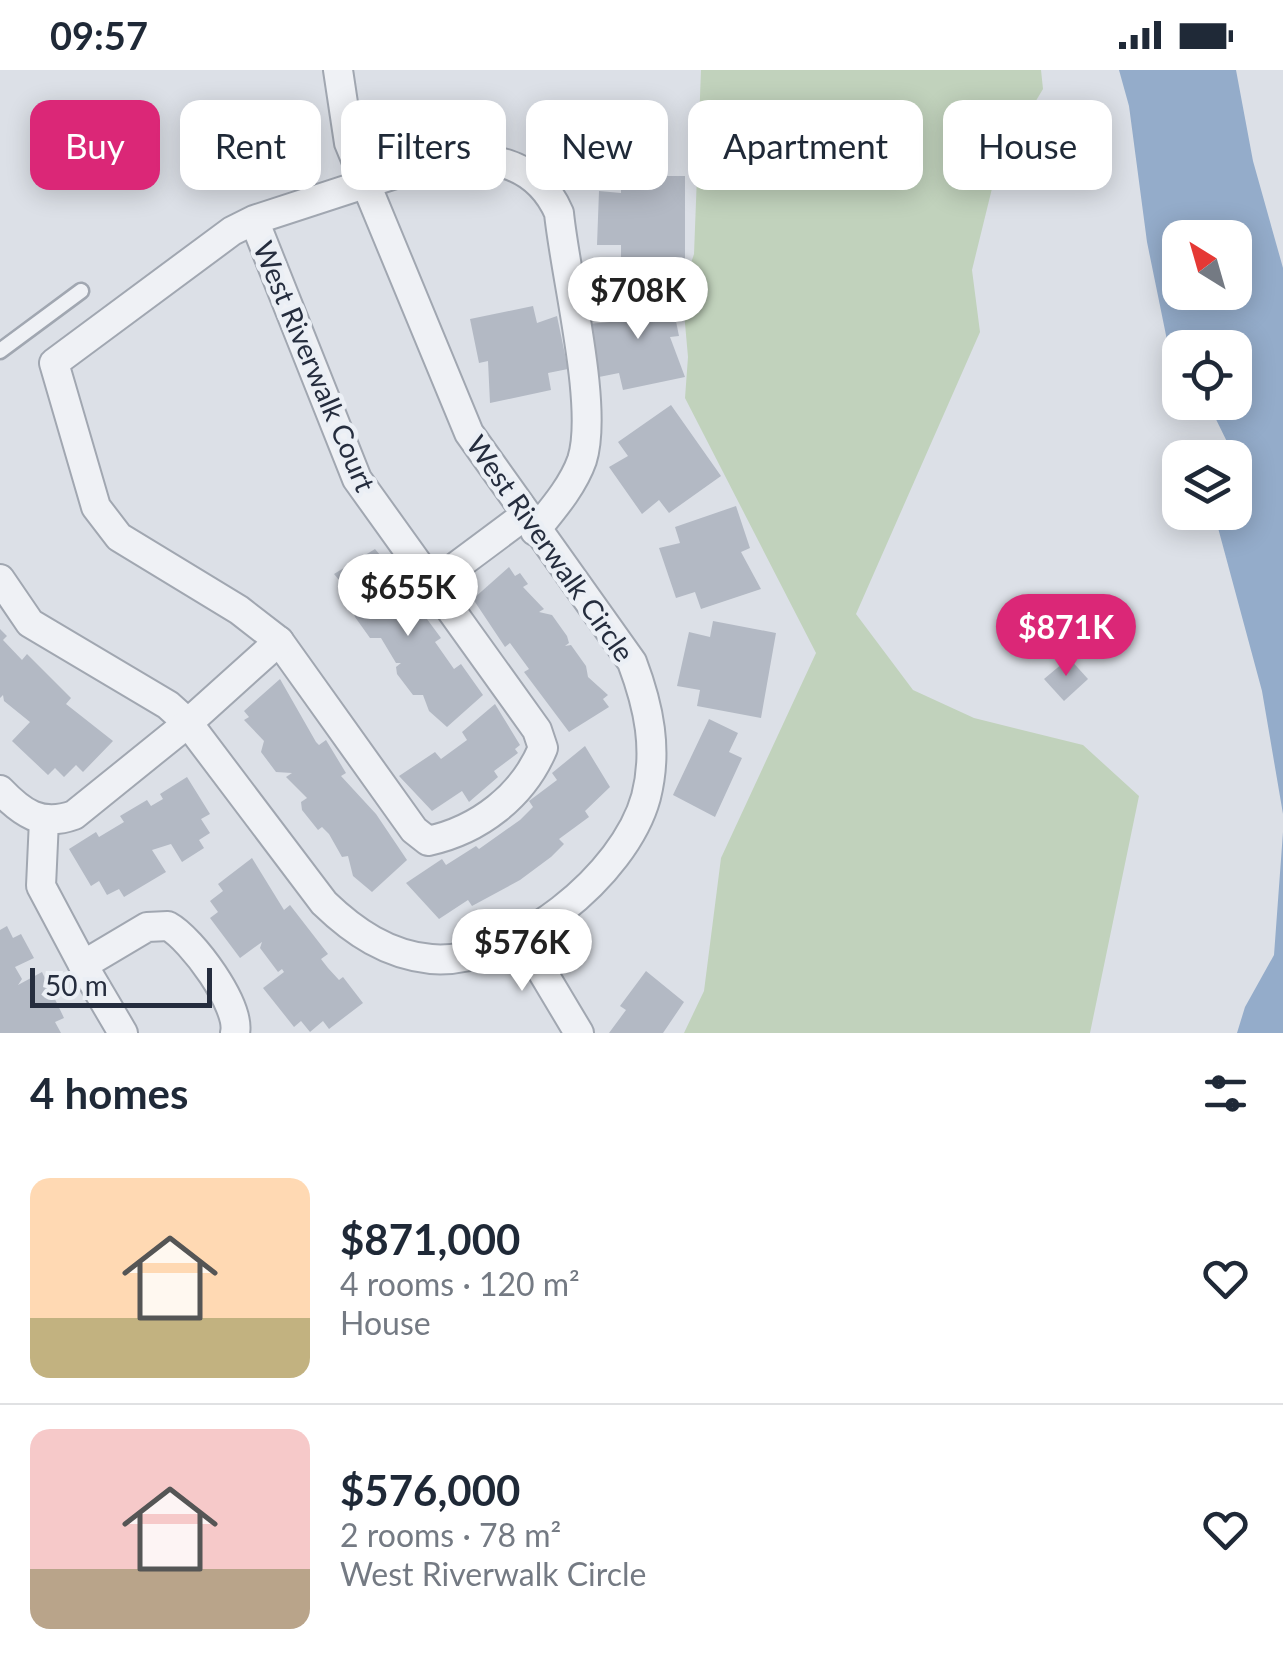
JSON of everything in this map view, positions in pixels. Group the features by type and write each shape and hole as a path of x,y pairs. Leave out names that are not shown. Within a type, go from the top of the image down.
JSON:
{"street":[{"name":"West Riverwalk Circle","path":"338,70 343,100"},
{"name":"West Riverwalk Court","path":"430,586 560,501 582,460 588,418 558,213 550,193 522,167 506,165"},
{"name":"West Riverwalk Court","path":"254,220 357,479 430,586 538,730 543,748 518,790 485,818 451,836 428,840 414,830 279,641 239,610 119,537 96,507 54,363 201,253 254,220 353,190"},
{"name":"West Riverwalk Circle","path":"0,580 30,624 168,706 188,722 324,902 348,926 396,951 431,959 455,958 521,936 586,888 615,859 645,800 652,753 645,698 632,662 530,524 469,432 368,190"},
{"path":"0,790 18,808 44,820 58,820 87,808 279,641"},
{"path":"44,820 40,886 122,1033"},
{"path":"83,965 147,927 168,926 232,1002 238,1020 235,1033"},
{"path":"521,936 579,1033"}],"lane":[{"path":"0,351 81,291"}],"green space":[{"path":"701,70 1041,70 1043,89 1036,100 943,100 943,190 992,190 972,270 980,332 856,614 913,690 974,718 1083,745 1139,796 1090,1033 684,1033 704,991 721,858 816,653 685,398 688,357 682,290 694,254 696,190 923,190 923,100 700,100"}],"water":[{"path":"1119,70 1236,70 1253,161 1283,268 1283,814 1262,691 1219,530 1252,530 1252,440 1226,440 1216,420 1252,420 1252,330 1165,330 1147,242 1129,106"},
{"path":"1283,832 1283,1033 1237,1033 1245,1007 1274,955"}],"building":[{"path":"668,176 685,176 685,262 621,262 621,245 597,245 599,191 668,190"},
{"path":"670,292 679,336 670,337 685,377 623,390 619,373 599,377 588,324 610,322 607,306"},
{"path":"533,306 537,323 557,316 568,369 548,373 551,390 490,403 488,361 479,363 470,319"},
{"path":"671,405 721,476 669,513 659,500 642,514 609,467 628,456 618,442"},
{"path":"736,506 750,548 741,552 761,589 701,609 695,592 676,598 659,548 680,543 675,527"},
{"path":"375,549 400,579 393,584 409,606 413,611 418,607 441,638 435,642 454,669 461,664 483,695 447,727 429,711 423,695 413,695 397,674 396,667 401,663 396,663 381,638 370,638 355,617 353,610 360,605 334,574"},
{"path":"509,567 515,576 520,573 528,584 523,587 544,609 539,612 552,615 567,636 569,643 565,646 571,645 586,666 588,677 608,695 603,699 609,707 569,732 524,672 529,669 510,643 505,647 473,599"},
{"path":"713,621 776,633 761,718 697,706 700,690 677,686 689,632 710,637"},
{"path":"0,629 7,636 3,640 22,660 27,654 71,698 66,704 113,741 83,772 76,765 64,777 55,768 48,775 12,741 30,722 4,701 3,695 0,698"},
{"path":"1069,658 1088,679 1064,701 1044,679"},
{"path":"280,679 316,742 319,745 326,740 346,773 341,776 376,814 407,860 372,892 353,876 348,856 342,857 329,834 322,827 318,830 302,810 301,802 307,798 286,777 292,773 276,772 261,752 264,741 244,720 249,717 244,711"},
{"path":"495,704 520,745 515,749 518,753 494,771 498,777 469,802 462,791 432,811 399,776 435,752 441,759 467,740 462,732"},
{"path":"709,719 738,733 729,752 742,758 715,817 673,795"},
{"path":"585,746 610,787 585,811 589,817 559,839 564,844 520,880 472,906 468,900 439,919 406,883 442,859 446,865 476,846 479,849 520,820 533,807 529,801 557,780 552,773"},
{"path":"187,777 210,814 201,819 210,833 199,840 204,848 182,862 171,844 152,850 166,872 124,897 119,889 107,895 99,881 91,886 69,849 96,832 99,837 124,822 120,816 147,800 151,806 163,799 160,794"},
{"path":"252,858 284,910 290,905 328,954 321,959 339,980 343,977 363,1003 329,1029 323,1021 310,1032 301,1021 294,1027 263,988 284,972 278,972 260,948 262,942 240,958 210,918 218,912 210,901 223,891 218,884"},
{"path":"7,926 13,938 21,934 34,958 15,967 22,979 18,985 42,972 64,1018 55,1022 61,1033 0,1033 0,930"},
{"path":"646,971 684,1002 663,1033 609,1033 626,1010 620,1006"}]}
